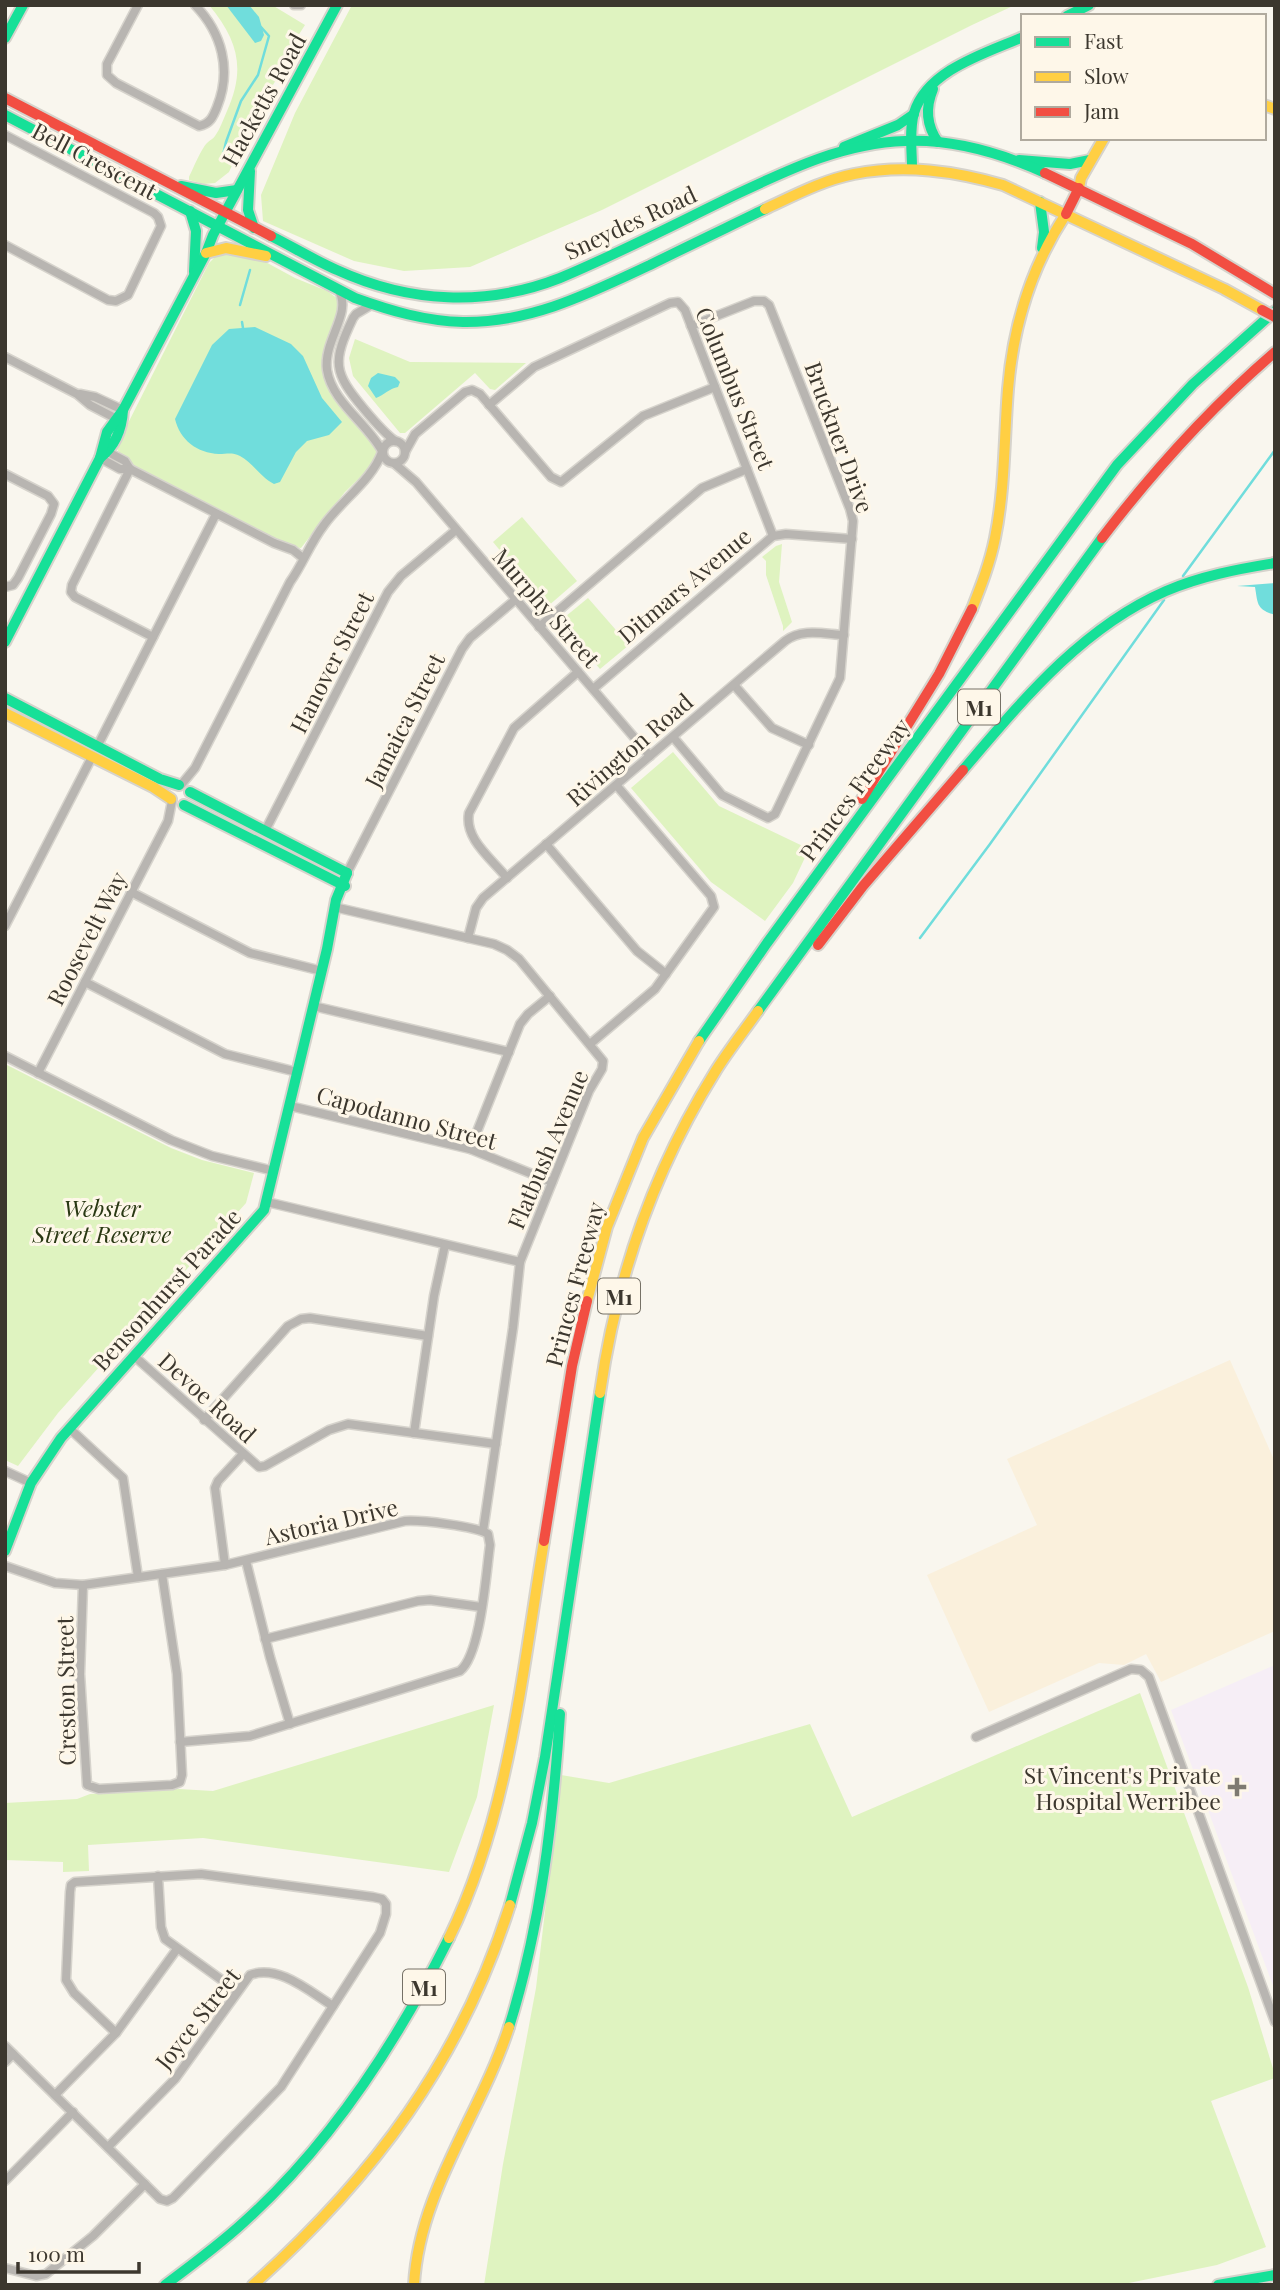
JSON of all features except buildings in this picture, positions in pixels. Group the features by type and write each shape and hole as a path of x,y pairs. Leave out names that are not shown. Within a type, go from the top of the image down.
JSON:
{"main road":[{"path":"5,24 15,5"},
{"path":"5,38 23,5"},
{"name":"Hacketts Road","path":"217,227 337,5"},
{"path":"1071,14 1089,5"},
{"path":"912,168 914,114 922,95 937,80 956,68 1021,38"},
{"path":"937,80 928,99 927,116 929,128 938,142"},
{"name":"Sneydes Road","path":"5,98 336,270 364,283 424,298 489,298 549,283 799,165 835,152 912,141 972,147 1019,160 1190,243 1275,293"},
{"path":"835,152 854,141 896,127 914,114"},
{"name":"Sneydes Road","path":"5,115 339,290 371,305 414,317 456,322 491,321 530,315 578,299 807,189 854,174 912,168 948,172 1003,186 1224,289 1275,317"},
{"path":"807,889 922,702 962,631 981,588 995,540 1002,492 1013,345 1019,318 1040,263 1079,188 1090,160 1103,140"},
{"path":"1019,160 1082,164 1090,160"},
{"path":"250,164 247,210 254,228"},
{"path":"168,183 220,193 237,190"},
{"path":"1040,202 1044,232 1040,263"},
{"path":"190,211 196,231 194,275"},
{"path":"5,642 217,227"},
{"path":"205,253 226,248 282,260"},
{"name":"Princes Freeway","path":"164,2285 238,2228 321,2141 378,2066 406,2022 447,1942 474,1881 509,1753 572,1366 585,1307 607,1227 643,1138 694,1048 1117,465 1151,424 1188,387 1275,311"},
{"name":"Princes Freeway","path":"253,2285 336,2208 378,2157 419,2100 457,2032 485,1973 506,1919 529,1837 546,1751 603,1371 614,1315 637,1235 673,1149 715,1071 1147,479 1209,410 1275,352"},
{"path":"759,1011 805,962 863,886 922,817 1049,672 1071,651 1120,615 1174,588 1213,573 1275,563"},
{"path":"5,698 160,779 185,787 208,803 347,873"},
{"path":"6,714 343,885"},
{"path":"177,803 189,801 185,787"},
{"path":"177,803 172,790 185,787"},
{"name":"Bensonhurst Parade","path":"5,1551 31,1483 69,1428 257,1221 267,1202 321,971 347,873"},
{"path":"414,2285 416,2255 433,2197 495,2064 527,1966 540,1905 555,1789 567,1611"},
{"path":"1218,2285 1264,2280"}],"street":[{"path":"138,5 107,64 107,75 116,83 199,126 207,124 215,113 222,93 224,71 223,55 215,31 195,5"},
{"path":"294,5 301,5"},
{"name":"Bell Crescent","path":"5,135 150,211 158,217 161,226 128,295 116,301 108,300 5,245"},
{"path":"339,290 343,298 343,309 328,348 328,374 335,392 377,441 386,460 393,463"},
{"name":"Bruckner Drive","path":"673,737 722,795 768,818 775,814 840,678 852,539 852,514 769,305 758,300 691,326"},
{"name":"Columbus Street","path":"489,405 534,367 670,303 678,302 683,306 773,536"},
{"path":"371,305 353,318 340,348 339,369 349,391 405,453"},
{"path":"5,357 77,394 90,405 121,417"},
{"path":"185,787 298,570 300,556 311,548 316,536 340,505 372,471 387,443 415,435 467,391 478,391 551,477 559,482 566,480 643,416 715,387"},
{"path":"372,471 402,460 415,435"},
{"path":"103,453 125,461 130,469 300,556"},
{"name":"Murphy Street","path":"405,453 416,482"},
{"name":"Murphy Street","path":"393,463 416,482 650,756"},
{"path":"130,469 72,585 71,592 75,597 153,636"},
{"path":"539,627 702,488 747,469"},
{"path":"5,474 48,496 54,507 18,578 13,585 5,587"},
{"path":"98,745 216,514"},
{"name":"Hanover Street","path":"265,831 388,592 401,576 456,530"},
{"name":"Ditmars Avenue","path":"593,689 773,536 786,534 852,539"},
{"name":"Jamaica Street","path":"347,873 462,649 470,638 515,600"},
{"name":"Rivington Road","path":"468,938 479,903 791,636 806,633 844,635"},
{"path":"507,878 471,834 469,813 514,728 578,671"},
{"path":"734,685 772,728 809,745"},
{"path":"5,926 92,757"},
{"path":"590,1044 651,992 715,907 714,901 617,786"},
{"name":"Roosevelt Way","path":"38,1073 177,803"},
{"path":"546,845 637,951 666,974"},
{"path":"131,892 256,955 321,971"},
{"name":"Flatbush Avenue","path":"337,908 494,944 513,954 601,1058 602,1069 589,1091 520,1262 483,1531"},
{"path":"85,982 225,1054 297,1072"},
{"path":"470,1149 525,1017 550,996"},
{"path":"313,1006 509,1052"},
{"path":"5,1056 171,1140 212,1156 274,1171"},
{"name":"Capodanno Street","path":"289,1106 470,1149 552,1182"},
{"path":"267,1202 520,1262"},
{"path":"414,1433 434,1296 445,1245"},
{"path":"204,1420 288,1326 301,1319 310,1318 428,1336"},
{"name":"Devoe Road","path":"134,1356 257,1466 265,1466 329,1430 348,1424 496,1444"},
{"path":"69,1428 123,1478 138,1577"},
{"path":"225,1565 215,1488 218,1481 243,1454"},
{"path":"5,1471 31,1483"},
{"name":"Astoria Drive","path":"5,1566 46,1581 83,1585 246,1561 411,1521 483,1531"},
{"path":"180,1742 235,1738 290,1724 460,1671 467,1663 475,1639 481,1607 490,1539 483,1531"},
{"path":"246,1561 290,1724"},
{"name":"Creston Street","path":"83,1585 80,1674 87,1785 99,1789 178,1783 182,1775 177,1674 162,1574"},
{"path":"265,1639 418,1601 430,1600 481,1607"},
{"path":"976,1737 1131,1669 1141,1671 1149,1677 1275,2022"},
{"path":"5,2046 165,2202 173,2197 289,2077 380,1934 386,1906 382,1899 210,1875 75,1882 70,1887 66,1980 74,1993 116,2034"},
{"path":"158,1876 161,1933 164,1939 237,1991"},
{"path":"55,2095 116,2034 177,1949"},
{"name":"Joyce Street","path":"108,2147 175,2079 252,1973 293,1980 333,2007"},
{"path":"5,2062 13,2054"},
{"path":"5,2181 73,2112"},
{"path":"5,2268 36,2276 46,2274 93,2236 145,2184"}],"shaded area":[{"path":"1230,1360 1275,1462 1275,1631 1161,1682 1146,1654 1124,1665 1099,1663 989,1712 927,1575 1037,1525 1007,1459"},
{"name":"St Vincent's Private Hospital Werribee","path":"1275,1665 1275,1991 1171,1710"}],"green space":[{"path":"209,5 272,5 305,25 289,50 229,172 215,183 204,184 189,180 189,177 202,150 215,136 221,124 233,96 237,68 236,55 227,30"},
{"path":"352,5 1015,5 602,210 470,267 404,271 354,261 263,221 261,195 295,113"},
{"path":"220,252 260,259 327,291 341,301 325,373 375,443 379,454 375,463 345,492 301,548 292,547 143,471 121,456 117,449 209,263"},
{"path":"355,339 410,362 526,363 495,390 490,389 475,373 405,433 400,433 353,376 349,358"},
{"path":"522,517 577,581 547,607 493,542"},
{"path":"782,544 779,582 792,622 783,631 766,575 766,561 762,557"},
{"path":"588,598 629,645 600,669 560,621"},
{"path":"673,752 719,806 809,849 793,883 765,921 711,882 631,788"},
{"name":"Webster Street Reserve","path":"5,1064 171,1148 202,1160 254,1173 246,1203 58,1413 18,1466 5,1460"},
{"path":"1140,1693 1248,1987 1275,2075 1275,2078 1211,2101 1266,2247 1217,2265 1119,2285 484,2285 503,2164 536,1988 561,1775 609,1783 810,1724 852,1817"},
{"path":"494,1705 477,1797 449,1872 203,1838 88,1845 89,1871 63,1872 63,1862 5,1860 5,1803 77,1799 90,1794 179,1789 213,1791"}],"water":[{"path":"226,5 249,5 259,17 264,35 261,41 255,43"},
{"path":"255,327 291,344 303,356 322,398 342,422 329,435 307,441 296,452 280,482 274,484 240,456 211,453 197,448 185,439 175,419 212,345 229,329"},
{"path":"378,373 395,377 400,382 398,387 376,398 368,386 371,378"},
{"path":"1275,583 1275,615 1259,605 1255,587 1237,586"}],"waterway":[{"path":"223,155 241,101 258,75 269,36 261,27"},
{"path":"240,305 250,270"},
{"path":"242,322 243,328"},
{"path":"1183,576 1275,450"},
{"path":"920,938 1164,600"}],"traffic: fast":[{"path":"5,38 23,5"},
{"path":"5,642 100,458 107,432 123,410 213,235 337,5"},
{"path":"1071,14 1089,5"},
{"path":"912,168 912,120 921,98 931,85 959,65 1021,38"},
{"path":"933,89 928,116 938,142"},
{"path":"844,147 898,125 914,114"},
{"path":"5,115 355,298 435,320 488,321 536,312 560,304 628,276 765,209"},
{"path":"271,236 364,281 420,295 476,297 504,294 560,278 779,175 819,158 861,146 905,141 941,142 1011,159 1045,173"},
{"path":"1019,160 1070,164 1090,160"},
{"path":"250,171 248,210 254,228"},
{"path":"181,186 216,193 237,190"},
{"path":"1040,202 1044,232 1042,248"},
{"path":"190,211 196,231 194,272"},
{"path":"699,1041 767,943 1117,465 1193,384 1275,311"},
{"path":"100,458 117,437 123,410"},
{"path":"758,1011 1102,538"},
{"path":"963,770 1055,668 1107,625 1135,606 1193,581 1275,563"},
{"path":"5,698 160,779 179,785"},
{"path":"190,792 347,873"},
{"path":"184,805 345,886"},
{"path":"5,1551 31,1483 61,1438 264,1210 327,949 336,900 347,873"},
{"path":"510,1905 532,1823 545,1757 600,1393"},
{"path":"509,2027 529,1950 544,1872 560,1714"},
{"path":"165,2285 244,2222 306,2159 334,2125 384,2053 449,1938"},
{"path":"1218,2285 1275,2275"}],"traffic: slow":[{"path":"1266,106 1275,109"},
{"path":"1079,188 1081,178 1103,140"},
{"path":"765,209 820,184 854,174 911,169 966,176 1003,185 1224,289 1262,310"},
{"path":"972,609 991,556 998,520 1010,366 1019,320 1043,255 1066,214"},
{"path":"206,253 226,248 266,256"},
{"path":"5,713 153,787 171,799"},
{"path":"600,1393 607,1350 627,1267 656,1187 693,1109 720,1064 758,1011"},
{"path":"587,1301 607,1227 643,1138 699,1041"},
{"path":"449,1938 486,1843 500,1793 520,1693 544,1541"},
{"path":"253,2285 337,2202 374,2159 408,2113 439,2065 466,2015 490,1961 510,1905"},
{"path":"414,2285 418,2250 427,2217 509,2027"}],"traffic: jam":[{"path":"5,98 271,236"},
{"path":"1045,173 1192,244 1275,294"},
{"path":"1066,214 1079,188"},
{"path":"1262,310 1275,317"},
{"path":"1102,538 1184,440 1275,352"},
{"path":"862,799 939,674 972,609"},
{"path":"818,945 863,886 963,770"},
{"path":"544,1541 572,1366 587,1301"}],"place":[{"name":"St Vincent's Private Hospital Werribee","path":"1237,1787"}]}
